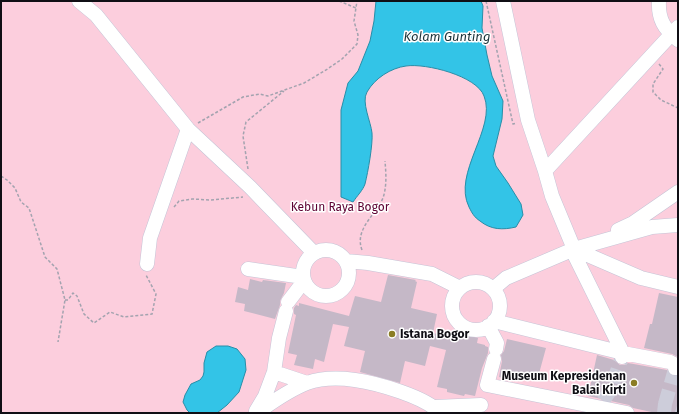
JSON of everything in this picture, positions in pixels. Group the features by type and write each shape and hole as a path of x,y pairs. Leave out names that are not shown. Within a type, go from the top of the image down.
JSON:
{"lane":[{"path":"78,1 96,15 188,129 250,187 314,253"},
{"path":"93,1 96,15"},
{"path":"503,1 528,120 552,196 573,249 622,355"},
{"path":"545,171 652,55 676,34 661,20 658,12 659,1"},
{"path":"147,264 150,238 188,129"},
{"path":"591,244 633,223 678,192"},
{"path":"493,289 506,278 573,249 652,227 678,226"},
{"path":"573,249 642,278 678,287"},
{"path":"323,250 332,250 340,254 346,261 349,268 347,283 336,294 329,296 321,295 314,293 308,288 304,279 303,270 308,257 314,253 323,250"},
{"path":"346,261 368,263 432,274 460,288"},
{"path":"248,269 304,279"},
{"path":"256,413 265,396 274,372 279,338 287,306 304,279"},
{"path":"478,282 493,289 498,297 499,303 497,316 491,324 481,329 473,329 465,327 459,323 454,316 452,301 460,288 468,283 478,282"},
{"path":"491,324 622,355 670,362 674,364 676,368"},
{"path":"256,413 273,401 307,383 326,379 356,380 401,391 438,410 480,409 497,343 491,324"},
{"path":"274,372 307,383"},
{"path":"487,384 627,413"}],"path":[{"path":"340,1 356,8"},
{"path":"188,129 242,97 260,94 268,96 304,83 326,70 351,52 357,44 358,35 354,21 356,1"},
{"path":"486,1 513,124 528,120"},
{"path":"652,55 663,69 653,84 653,92 662,100 678,108"},
{"path":"170,211 180,201 192,199 211,200 241,198 248,194 250,187 243,136 246,122 284,91"},
{"path":"368,263 360,245 361,236 363,228 383,198 386,185 386,161"},
{"path":"1,176 15,188 21,202 29,208 45,257 57,269 65,300 58,342"},
{"path":"65,300 68,300 73,293 77,296 84,314 94,323 110,312 124,317 152,314 156,294 144,273 147,264"}],"green space":[{"name":"Kebun Raya Bogor","path":"1,1 678,1 678,413 1,413"}],"water":[{"name":"Kolam Gunting","path":"376,1 481,1 483,6 482,28 487,55 492,76 503,101 502,119 493,156 496,166 521,204 523,215 516,227 506,229 488,226 476,218 469,207 465,194 466,180 485,122 486,109 484,96 472,82 450,72 438,69 415,66 400,67 384,74 370,87 365,96 365,101 372,138 365,184 353,202 341,197 341,110 348,83 358,71 370,41"},
{"path":"216,346 228,346 237,349 245,359 246,370 239,392 217,413 190,413 183,402 185,395 191,384 200,380 203,376 207,352"}],"building":[{"name":"Istana Bogor","path":"388,275 416,280 415,281 417,282 411,308 437,314 433,333 458,338 459,333 478,338 477,343 488,347 488,353 482,368 475,396 465,394 464,396 447,392 447,389 437,387 446,350 430,346 425,366 405,361 400,383 360,372 365,351 344,346 349,327 333,324 324,362 315,359 313,369 294,365 297,355 288,353 296,315 294,314 294,308 296,305 299,306 299,303 349,316 355,296 381,302"},
{"path":"250,279 262,282 263,280 286,283 275,319 244,311 245,304 235,302 238,287 248,290"},
{"path":"659,293 678,297 678,357 672,354 644,348 650,324 652,324"},
{"path":"507,339 546,348 537,381 516,376 514,381 499,377 502,361 501,355 504,351"},
{"name":"Museum Kepresidenan Balai Kirti","path":"597,355 614,360 620,365 625,365 628,363 667,370 671,376 678,376 678,413 656,413 633,408 629,405 588,396"}],"tunnel":[{"path":"603,401 610,391 622,357"},
{"path":"665,404 675,369"},
{"path":"664,413 665,404 678,408"}],"place":[{"name":"Istana Bogor","path":"392,334"},
{"name":"Museum Kepresidenan Balai Kirti","path":"634,383"}]}
